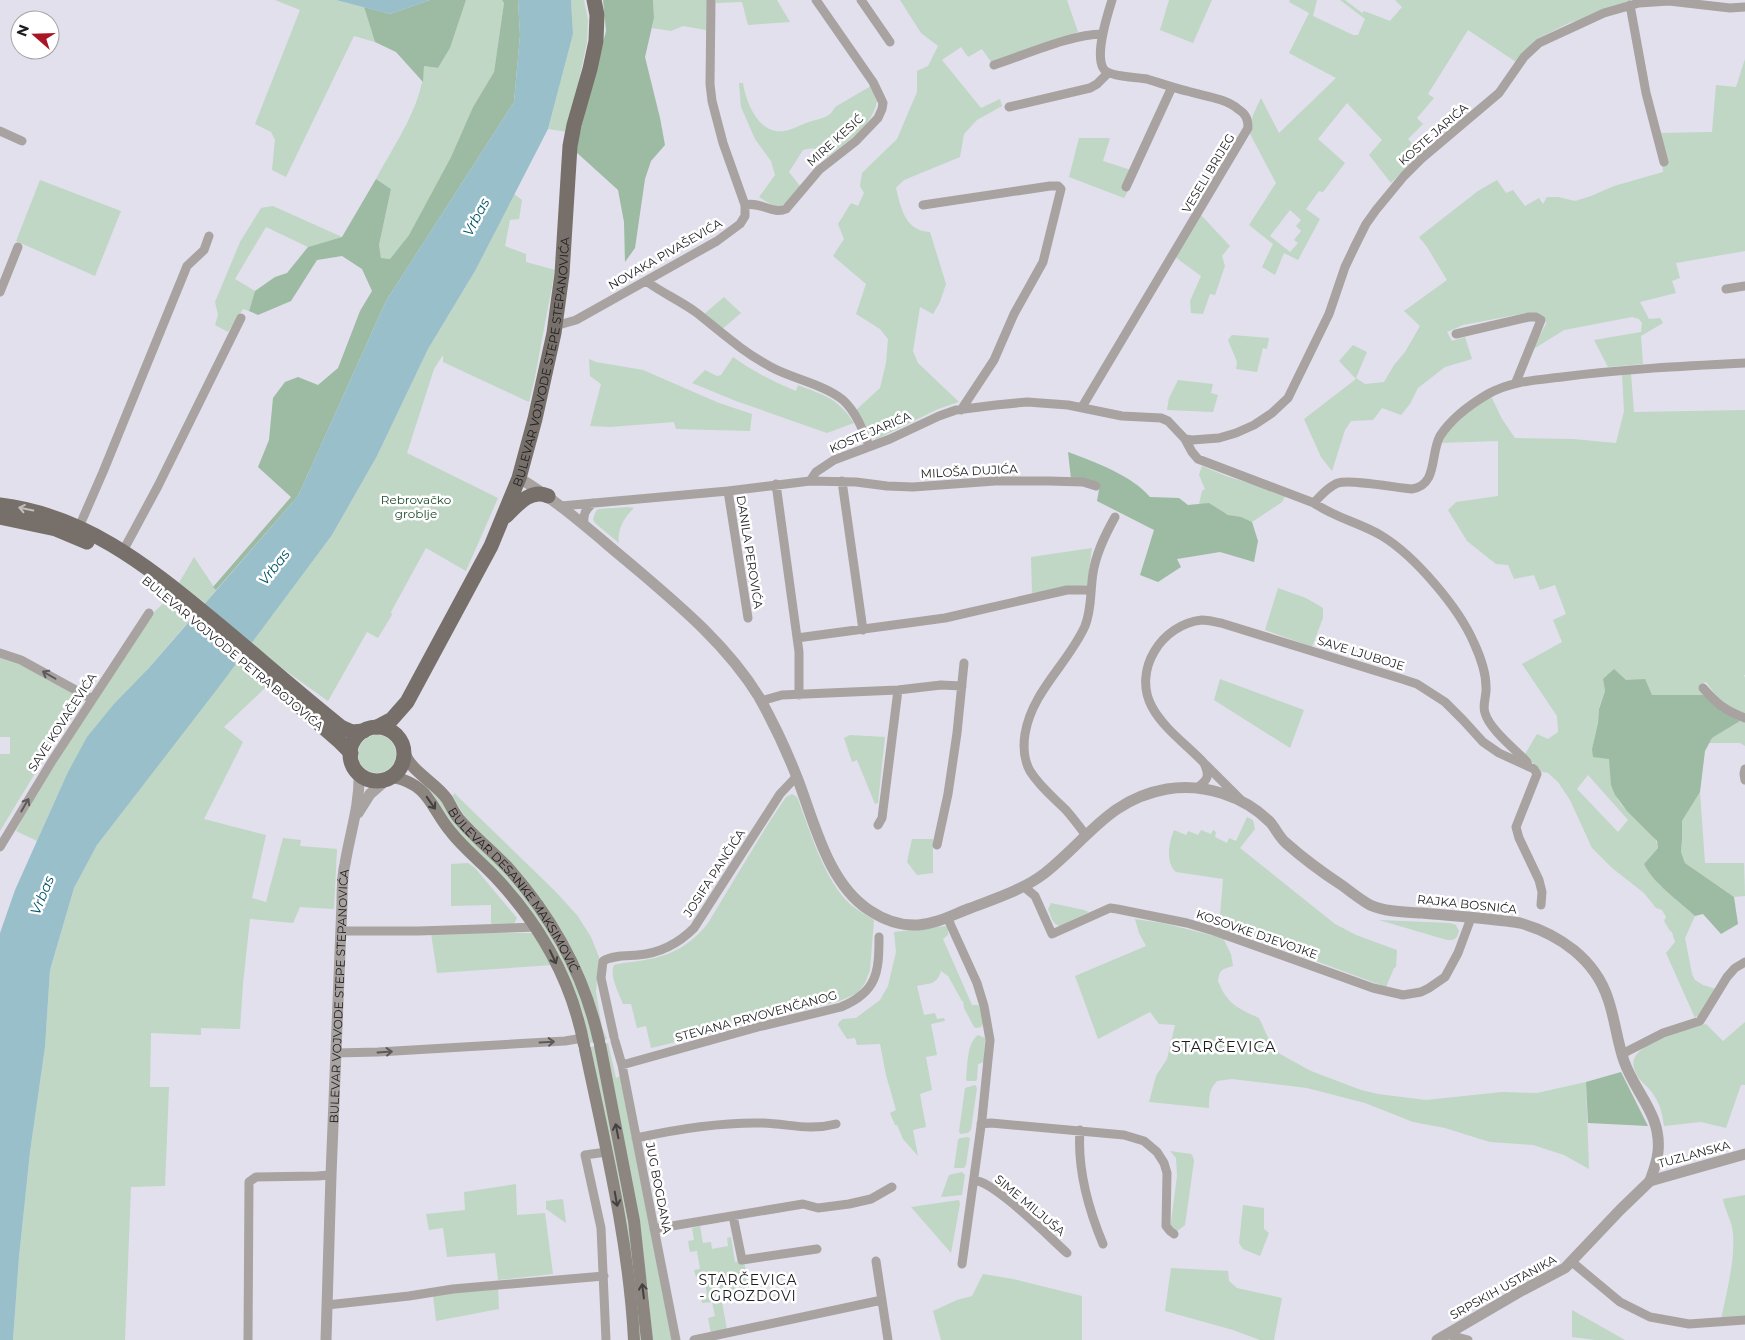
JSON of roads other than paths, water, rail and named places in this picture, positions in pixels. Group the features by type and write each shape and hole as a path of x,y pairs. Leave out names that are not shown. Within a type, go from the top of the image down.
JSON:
{"main road":[{"name":"BULEVAR VOJVODE STEPE STEPANOVIĆA","path":"371,729 392,719 407,702 479,570 518,478 540,400 555,326 563,265 570,146 596,41 597,15 594,0"},
{"path":"502,519 526,498 536,493 548,496"},
{"name":"BULEVAR VOJVODE PETRA BOJOVIĆA","path":"0,505 29,509 79,528 124,551 271,675 341,727 352,732 371,729"},
{"name":"BULEVAR VOJVODE PETRA BOJOVIĆA","path":"0,517 56,529 115,557 172,593"},
{"name":"BULEVAR VOJVODE PETRA BOJOVIĆA","path":"271,675 350,753"},
{"name":"BULEVAR VOJVODE STEPE STEPANOVIĆA","path":"403,747 400,731 407,702"},
{"path":"371,729 392,731 403,747 402,766 390,778 371,781 359,774 352,762 350,753 354,740 371,729"},
{"name":"BULEVAR DESANKE MAKSIMOVIĆ","path":"403,747 407,760 438,788 457,817 510,870 547,918 561,940 575,969 599,1043 634,1221 647,1340"},
{"name":"BULEVAR DESANKE MAKSIMOVIĆ","path":"390,778 406,780 416,785 430,800 452,834 498,880 537,927 563,979 584,1044 606,1152 627,1271 634,1340"}],"street":[{"path":"711,0 710,84 712,101 723,142 746,205"},
{"name":"MIRE KESIĆ","path":"746,205 756,204 780,212 786,209 819,170 856,141 878,118 882,109 883,103 873,82 816,0"},
{"path":"861,0 890,42"},
{"path":"1009,107 1090,88 1108,73 1102,67 1102,34 1112,0"},
{"name":"KOSTE JARIĆA","path":"1185,439 1219,438 1236,433 1254,424 1284,404 1329,314 1345,267 1366,224 1404,176 1498,93 1524,57 1539,43 1604,13 1630,5 1669,1 1730,8 1745,7"},
{"path":"1630,5 1646,94 1664,162"},
{"path":"994,65 1074,38 1090,34 1102,34"},
{"name":"VESELI BRIJEG","path":"1082,407 1248,128 1245,115 1230,103 1146,79 1108,73"},
{"path":"1126,187 1172,87"},
{"path":"0,131 22,141"},
{"path":"923,205 1050,186 1058,186 1061,189 1044,262 1014,314 994,360 961,410"},
{"name":"NOVAKA PIVAŠEVIĆA","path":"555,326 576,320 716,241 736,227 744,216 746,205"},
{"path":"79,528 187,266 204,250 210,236"},
{"path":"0,292 18,248"},
{"path":"646,281 688,306 755,358 780,372 840,398 850,408 860,423 869,446"},
{"path":"1726,289 1745,286"},
{"path":"1456,334 1529,317 1536,317 1541,320 1516,382"},
{"path":"124,551 241,318"},
{"path":"1314,503 1328,489 1339,483 1412,490 1425,485 1432,470 1434,450 1447,427 1476,401 1516,382 1607,371 1745,362"},
{"name":"KOSTE JARIĆA","path":"810,481 816,472 834,460 890,439 939,416 961,410 1020,403 1082,407 1122,416 1161,418 1168,421 1185,439 1195,457 1203,462 1314,503 1330,514 1382,536 1416,564 1439,590 1474,642 1486,680 1485,714 1496,730 1528,762 1528,766"},
{"name":"RAJKA BOSNIĆA","path":"518,478 561,506 684,610 711,636 746,677 761,701 796,776 826,855 838,878 853,898 867,909 896,923 918,925 936,922 1034,881 1085,834 1110,814 1138,798 1177,788 1197,788 1223,794 1243,802 1267,820 1282,839 1297,852 1370,904 1386,910 1509,921 1538,928 1558,939 1583,958 1595,972 1605,989 1628,1070 1657,1127 1658,1153 1650,1181"},
{"path":"561,506 810,481"},
{"name":"MILOŠA DUJIĆA","path":"810,481 842,481 912,486 1066,481 1083,482 1096,486"},
{"path":"842,481 863,630"},
{"path":"776,484 797,638 799,695"},
{"name":"DANILA PEROVIĆA","path":"728,490 748,618"},
{"path":"584,525 583,517 585,511 592,503"},
{"path":"1085,834 1033,775 1025,758 1024,741 1027,724 1034,705 1044,687 1075,644 1086,623 1096,557 1115,517"},
{"path":"797,638 863,630 962,614 1067,590 1091,590"},
{"name":"SAVE KOVAČEVIĆA","path":"0,847 92,698 149,613"},
{"name":"SAVE LJUBOJE","path":"1243,802 1159,718 1150,704 1146,683 1151,655 1170,633 1202,620 1221,623 1417,684 1450,706 1483,742 1498,753 1528,766"},
{"path":"0,653 21,660 92,698"},
{"path":"937,845 949,785 964,664"},
{"path":"761,701 782,695 898,690 941,685 962,686"},
{"path":"1702,688 1716,703 1729,712 1745,718"},
{"path":"878,825 882,818 898,690"},
{"path":"1197,788 1208,778 1204,763"},
{"path":"1528,766 1534,769 1537,774 1520,813 1517,831 1539,880 1542,892 1541,906"},
{"path":"1745,769 1745,780"},
{"name":"BULEVAR VOJVODE STEPE STEPANOVIĆA","path":"326,1340 344,865 355,820 359,774"},
{"name":"JOSIFA PANČIĆA","path":"603,961 615,957 658,952 684,938 694,928 780,794 796,776"},
{"name":"BULEVAR VOJVODE STEPE STEPANOVIĆA","path":"355,820 370,794 390,778"},
{"name":"KOSOVKE DJEVOJKE","path":"1023,886 1035,896 1052,934 1110,908 1125,910 1187,923 1214,931 1373,988 1403,994 1421,992 1445,977 1458,953 1471,918"},
{"name":"SIME MILJUŠA","path":"947,917 977,983 984,1006 990,1040 982,1124 962,1264"},
{"path":"341,931 418,931 537,927"},
{"name":"STEVANA PRVOVENČANOG","path":"622,1065 758,1027 841,1007 852,1002 865,994 878,968 879,937"},
{"name":"JUG BOGDANA","path":"603,961 601,978 622,1065 676,1340"},
{"path":"1622,1054 1664,1033 1700,1021 1704,1018 1726,977 1745,962"},
{"path":"336,1053 565,1041 584,1044"},
{"path":"982,1124 991,1122 1080,1130 1135,1137 1144,1141 1157,1152 1164,1163 1167,1173 1166,1226 1174,1234"},
{"path":"636,1138 689,1129 744,1124 779,1124 806,1128 836,1124"},
{"path":"1080,1130 1080,1166 1094,1222 1103,1244"},
{"path":"606,1152 585,1155 601,1228 606,1340"},
{"name":"TUZLANSKA","path":"1650,1181 1745,1154"},
{"path":"248,1340 250,1182 256,1177 331,1174"},
{"name":"SIME MILJUŠA","path":"974,1180 983,1182 999,1192 1066,1253"},
{"name":"SRPSKIH USTANIKA","path":"1442,1337 1521,1291 1557,1273 1572,1262 1650,1181"},
{"path":"654,1229 803,1204 818,1208 848,1204 871,1199 892,1187"},
{"path":"733,1216 742,1260 817,1249"},
{"path":"876,1261 888,1340"},
{"name":"SRPSKIH USTANIKA","path":"1572,1262 1614,1298 1635,1311 1650,1317 1688,1324 1745,1320"},
{"path":"328,1305 453,1289 604,1276"},
{"path":"694,1340 882,1300"},
{"name":"SRPSKIH USTANIKA","path":"1442,1337 1468,1340"}],"water":[{"path":"336,0 430,0 390,14"},
{"name":"Vrbas","path":"518,0 571,0 573,34 548,129 475,271 428,349 377,456 332,535 221,684 97,845 74,888 50,970 45,1047 30,1152 13,1340 0,1340 0,933 15,890 67,774 87,737 298,496 386,301 514,102 520,35"}],"district":[{"name":"STARČEVICA","path":"1224,1046"},
{"name":"STARČEVICA - GROZDOVI","path":"748,1288"}],"park label":[{"name":"Rebrovačko groblje","path":"416,506"}]}
